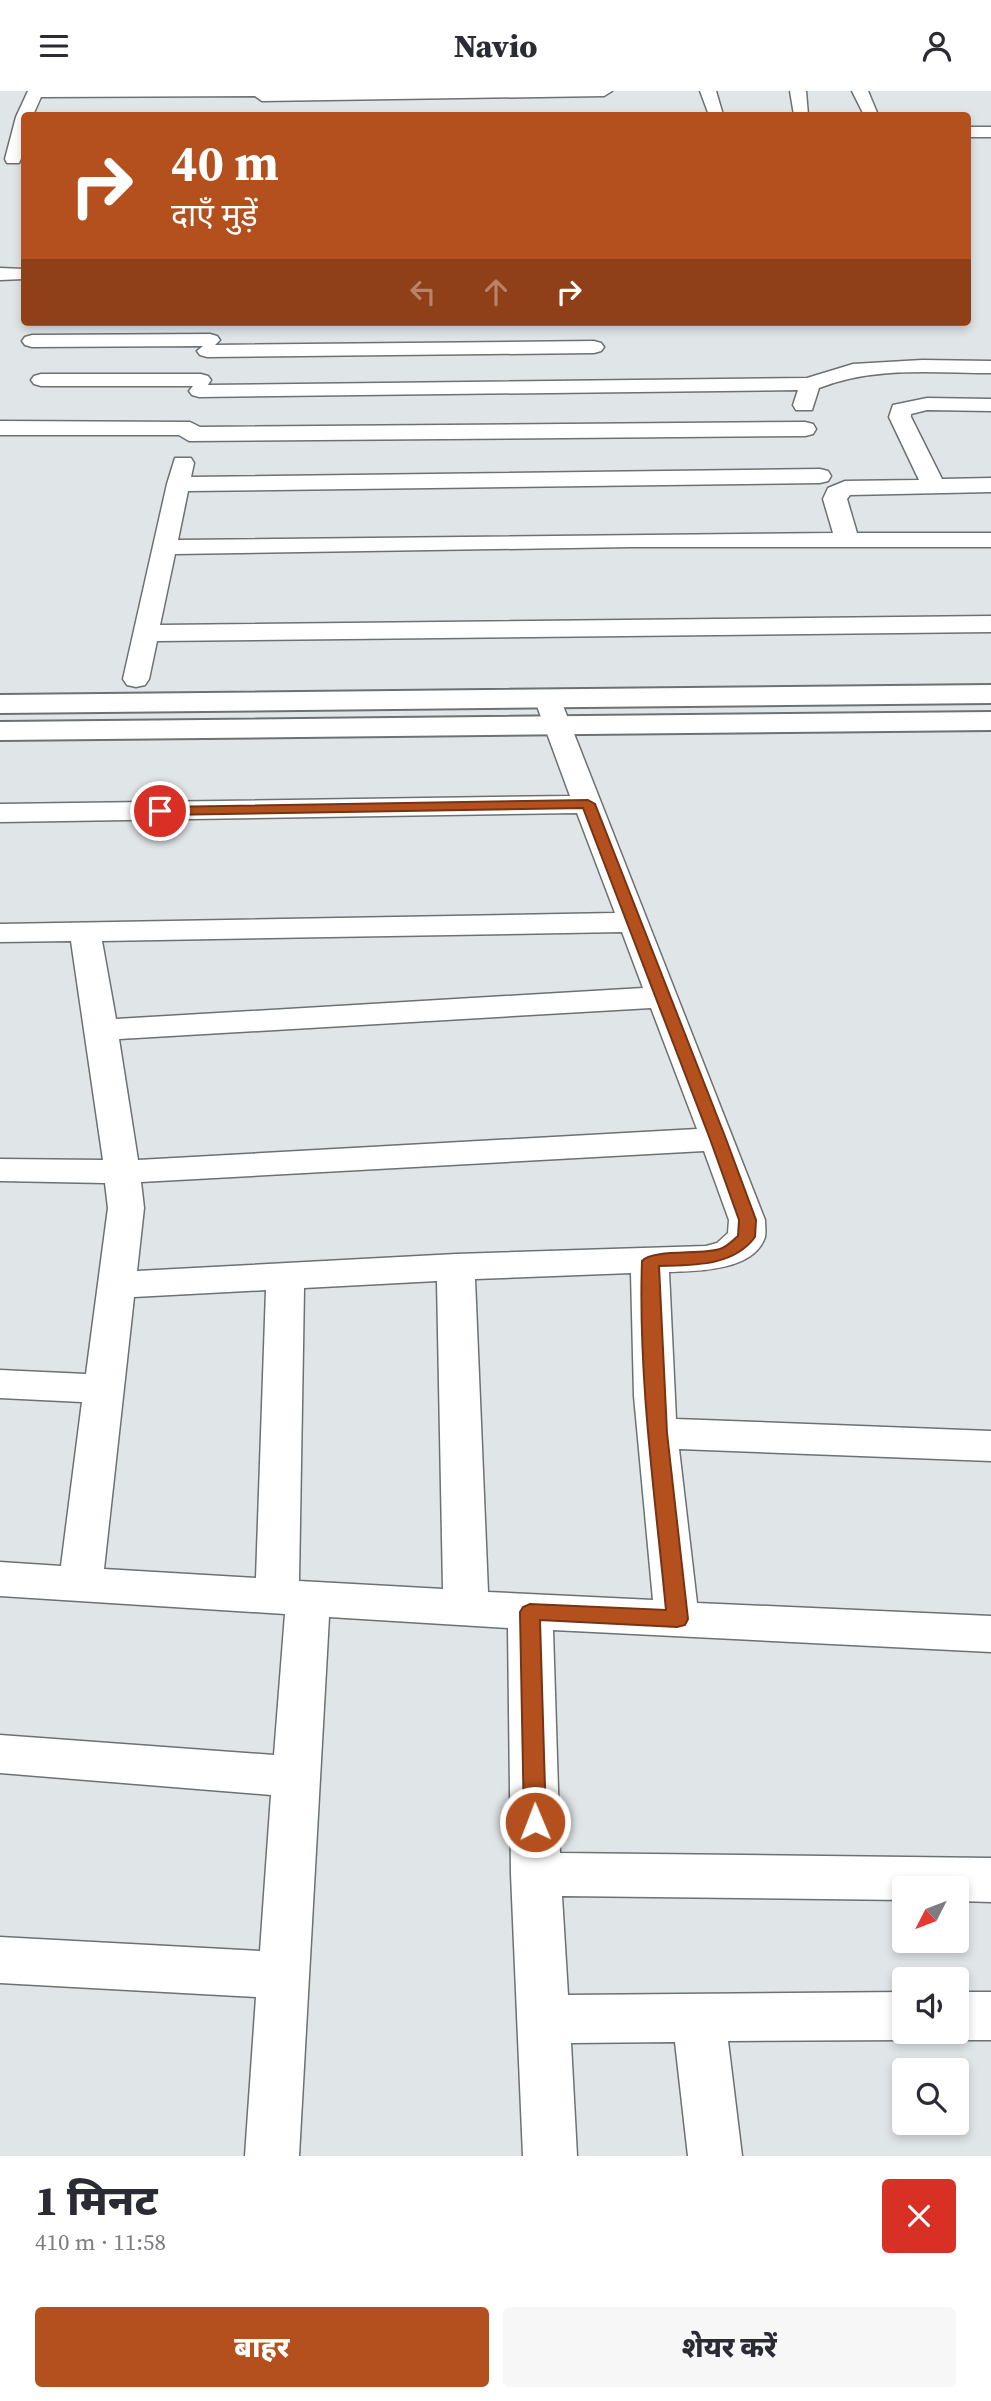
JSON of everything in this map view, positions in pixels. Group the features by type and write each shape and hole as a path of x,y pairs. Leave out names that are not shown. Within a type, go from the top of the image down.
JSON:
{"main road":[{"path":"0,681 991,674"},
{"path":"0,731 991,694"},
{"path":"0,704 991,721"}],"street":[{"path":"26,112 36,92 467,96 604,91"},
{"path":"708,91 715,112"},
{"path":"798,91 801,112"},
{"path":"860,91 870,112"},
{"path":"245,109 259,109 265,93"},
{"path":"12,159 21,128"},
{"path":"971,132 991,132"},
{"path":"0,274 21,274"},
{"path":"136,679 210,337"},
{"path":"32,341 210,337 503,348 594,347"},
{"path":"503,348 512,432"},
{"path":"41,380 200,385 507,388 810,384 839,373 865,369 991,367"},
{"path":"810,384 805,393 805,429 813,462 820,476 836,493"},
{"path":"933,485 900,417 901,410 927,404 991,405"},
{"path":"0,428 512,432 805,429"},
{"path":"178,484 820,476"},
{"path":"836,493 845,488 860,487 991,485"},
{"path":"836,493 835,499 847,540"},
{"path":"164,547 631,540 990,543"},
{"path":"146,633 991,624"},
{"path":"118,1285 457,1267 706,1258 730,1252 746,1237 747,1220 718,1139 552,712"},
{"path":"0,813 588,804"},
{"path":"0,933 634,922"},
{"path":"80,1585 126,1208 85,931"},
{"path":"101,1030 663,997"},
{"path":"0,1170 122,1172 718,1139"},
{"path":"650,1261 657,1433 677,1619"},
{"path":"457,1267 466,1608"},
{"path":"272,2156 297,1777 285,1277"},
{"path":"0,1384 103,1389"},
{"path":"657,1433 991,1445"},
{"path":"0,1579 530,1612 991,1634"},
{"path":"530,1612 536,1874 550,2156"},
{"path":"0,1754 297,1777"},
{"path":"536,1874 991,1880"},
{"path":"0,1960 284,1975"},
{"path":"544,2019 892,2016"},
{"path":"969,2016 991,2016"},
{"path":"699,2018 715,2156"}],"route":[{"path":"160,811 588,804 718,1139 747,1220 746,1237 730,1252 706,1258 650,1261 657,1433 677,1619 530,1612 535,1822"}]}
